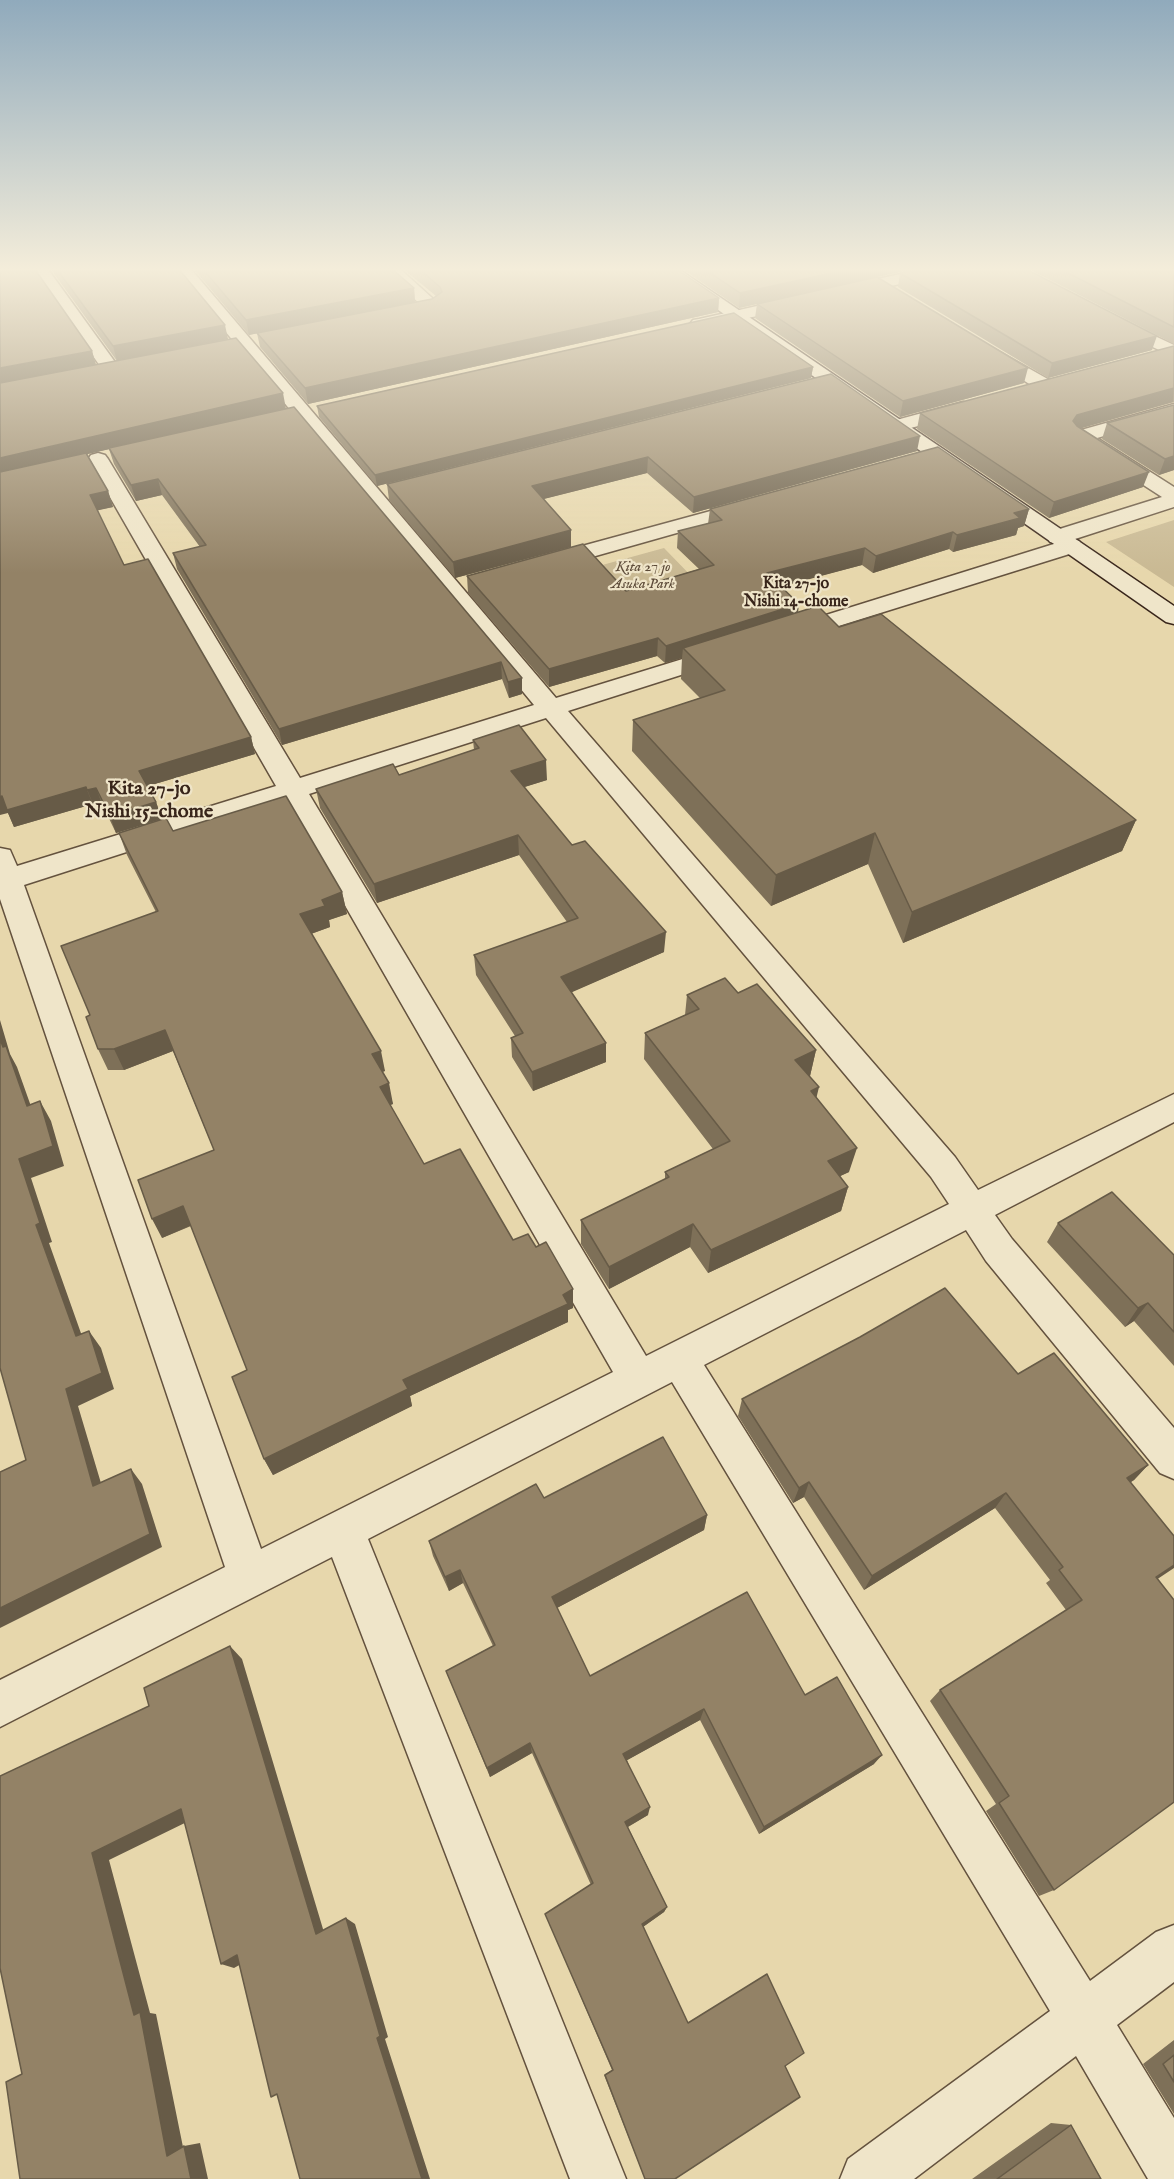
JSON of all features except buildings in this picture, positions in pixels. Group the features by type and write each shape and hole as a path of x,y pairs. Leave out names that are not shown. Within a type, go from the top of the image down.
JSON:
{"street":[{"path":"89,374 108,370"},
{"path":"266,370 302,413 384,493 460,586 553,708 943,1167 999,1250 1174,1459"},
{"path":"814,370 1174,617"},
{"path":"1023,392 1052,384 1025,370"},
{"path":"811,386 831,381"},
{"path":"896,426 977,404"},
{"path":"1174,410 1081,436 1174,498"},
{"path":"916,460 938,454"},
{"path":"98,459 294,790 659,1369 1083,2018 1174,2170"},
{"path":"250,1577 3,873 294,790 756,644 1064,541 1174,498"},
{"path":"528,568 768,501"},
{"path":"0,1704 1174,1107"},
{"path":"343,1530 598,2179"},
{"path":"868,2179 1174,1950"}],"green space":[{"path":"1174,520 1174,587 1106,542"},
{"name":"Kita 27 jo Asuka Park","path":"664,548 698,583 629,604 595,567"}],"district":[{"name":"Kita 27-jo Nishi 14-chome","path":"796,594"},
{"name":"Kita 27-jo Nishi 15-chome","path":"149,802"}]}
